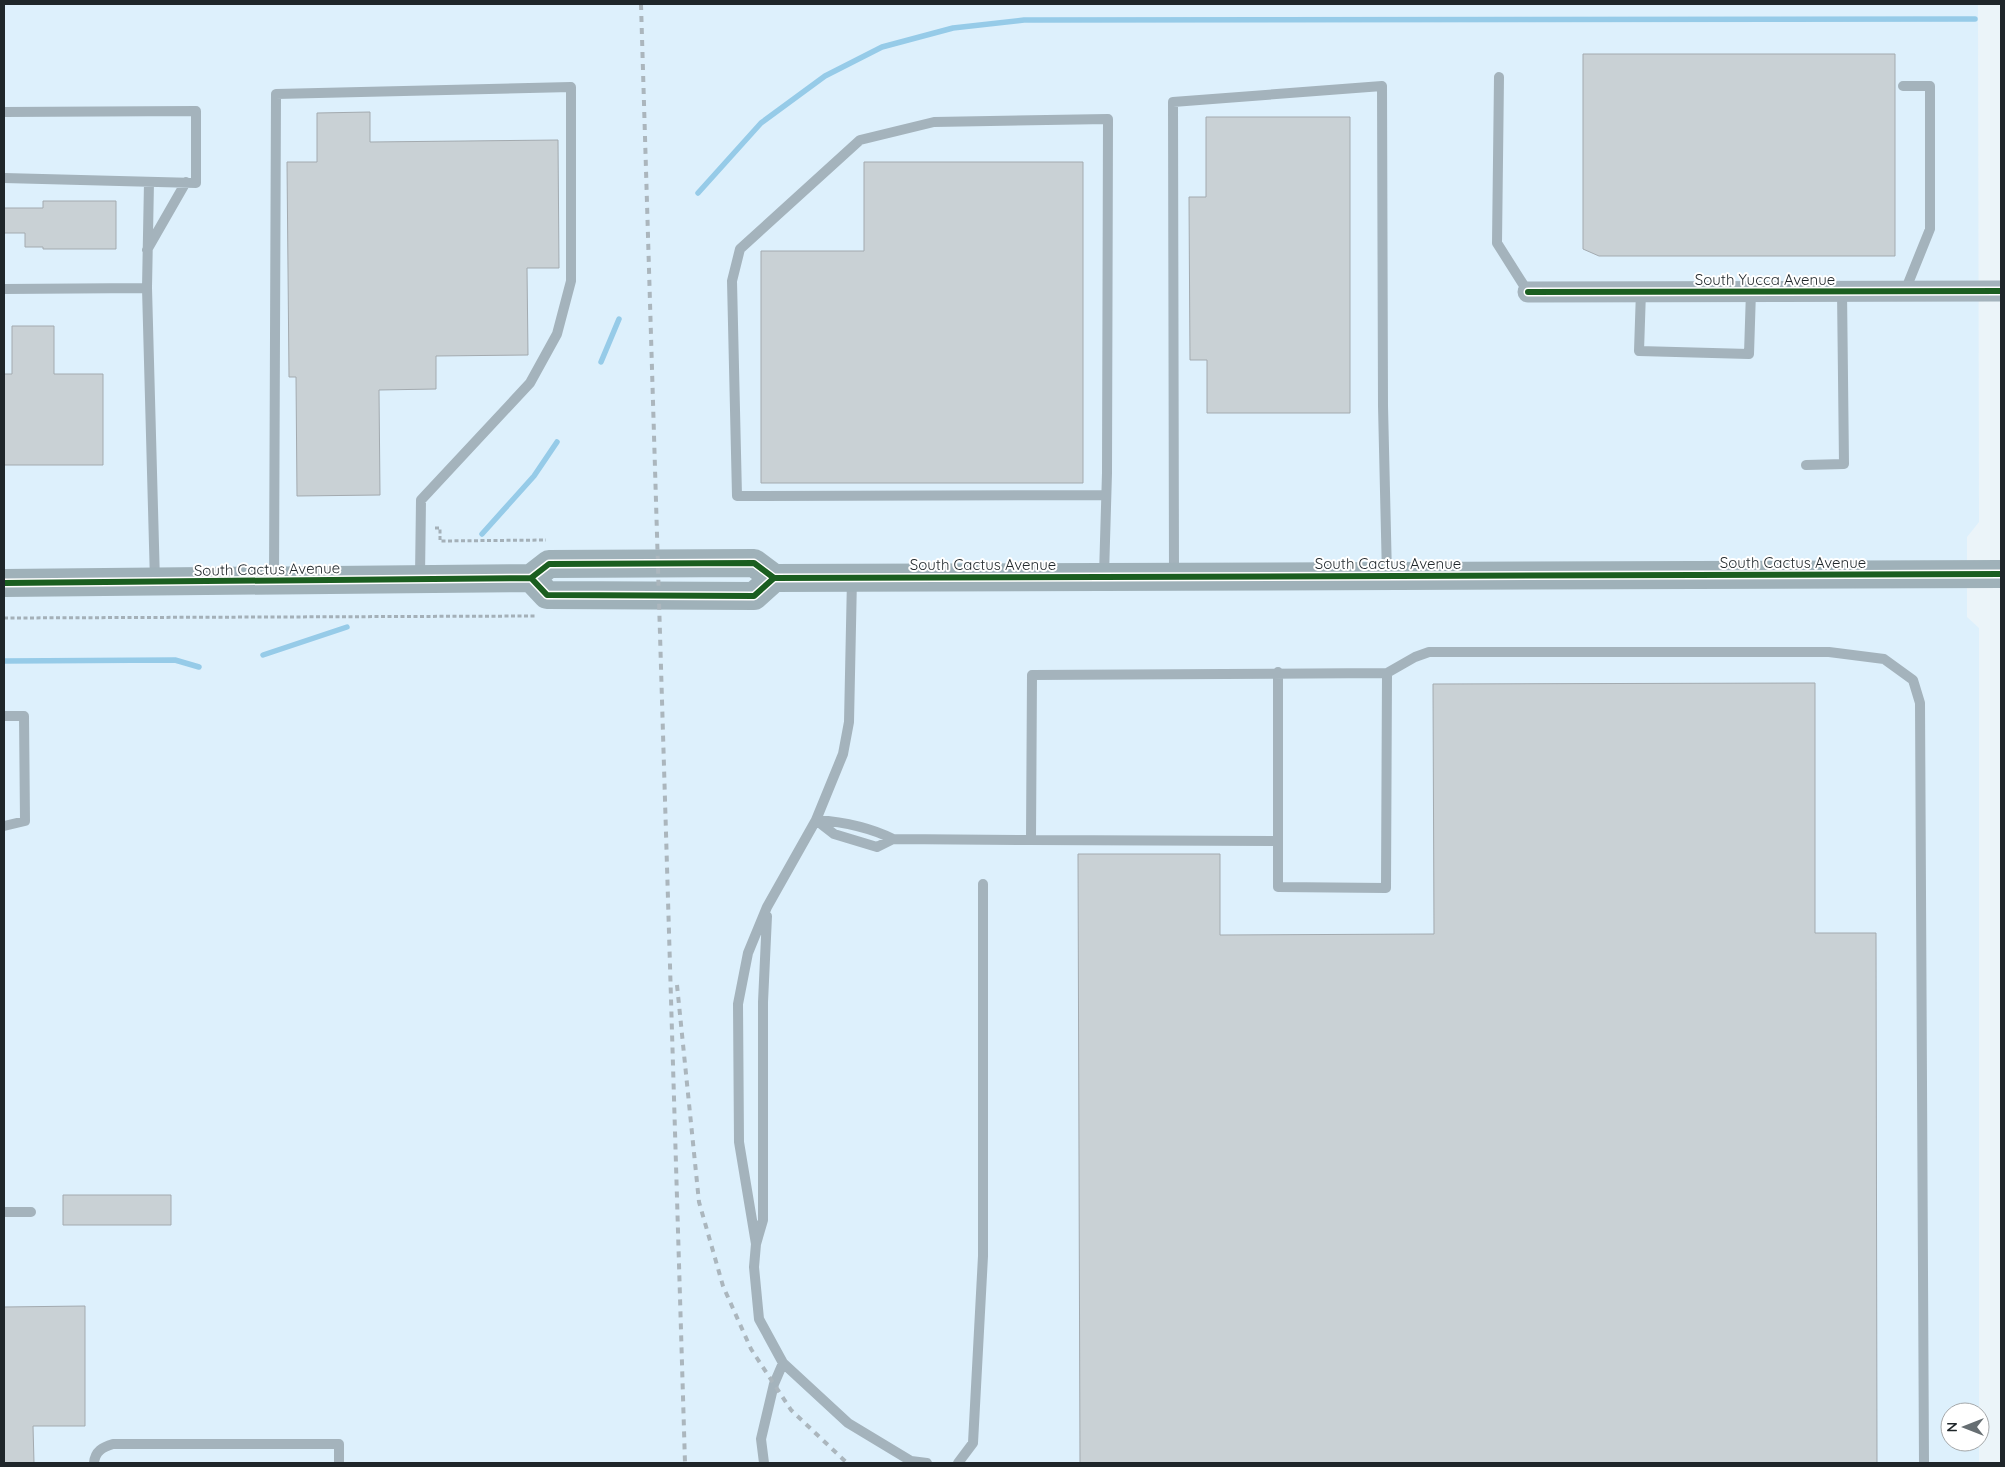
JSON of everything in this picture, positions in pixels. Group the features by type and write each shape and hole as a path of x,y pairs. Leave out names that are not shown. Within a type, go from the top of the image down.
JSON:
{"main road":[{"name":"South Cactus Avenue","path":"4,583 531,578 549,564 754,563 774,578 2001,574"}],"street":[{"name":"South Yucca Avenue","path":"1528,292 2001,291"}],"lane":[{"path":"1498,77 1497,243 1528,292"},
{"path":"1174,576 1172,102 1382,86 1387,576"},
{"path":"1903,86 1930,86 1930,229 1905,291"},
{"path":"274,581 276,94 571,87 571,282 557,334 530,383 421,500 420,580"},
{"path":"4,112 196,111 196,183 4,178"},
{"path":"1104,576 1106,495 1108,119 934,122 860,140 740,249 732,282 737,496 1106,495"},
{"path":"149,182 147,288 156,582"},
{"path":"147,251 186,182"},
{"path":"4,289 147,288"},
{"path":"1641,291 1639,351 1749,354 1751,291"},
{"path":"1806,464 1844,464 1842,291"},
{"path":"756,1244 739,1142 738,1004 748,953 767,907 816,820 843,754 849,722 852,577"},
{"path":"1031,840 1032,675 1278,672 1387,673 1414,657 1429,652 1829,652 1884,659 1913,680 1920,703 1924,1463"},
{"path":"1278,672 1278,887 1386,888 1387,673"},
{"path":"4,716 24,716 25,811 25,821 4,826"},
{"path":"816,820 834,834 858,843 877,847 893,840 1278,841"},
{"path":"816,820 844,822 878,831 893,840"},
{"path":"958,1463 972,1443 983,1256 983,884"},
{"path":"767,907 762,1002 763,1220 756,1244 754,1267 759,1319 783,1363 848,1423 912,1461 927,1463"},
{"path":"4,1212 32,1212"},
{"path":"764,1463 761,1439 774,1384 783,1363"},
{"path":"94,1463 94,1457 102,1447 113,1444 339,1444 339,1463"}],"path":[{"path":"421,528 440,528 440,541 556,540"},
{"path":"4,618 539,616"}],"shaded area":[{"path":"4,4 1978,4 1979,522 1967,537 1967,617 1979,628 1979,1402 1940,1402 1940,1452 1979,1452 1979,1463 4,1463"}],"building":[{"path":"1583,54 1895,54 1895,256 1599,256 1583,249"},
{"path":"370,112 370,142 558,140 559,268 527,268 528,355 436,356 436,389 379,390 380,495 297,496 296,377 289,377 287,162 317,162 317,113"},
{"path":"1206,117 1350,117 1350,413 1207,413 1207,360 1190,360 1189,197 1206,197"},
{"path":"864,162 1083,162 1083,483 761,483 761,251 864,251"},
{"path":"43,201 116,201 116,249 43,249 43,247 25,247 25,233 4,233 4,208 43,208"},
{"path":"12,326 54,326 54,374 103,374 103,465 4,465 4,374 12,374"},
{"path":"1815,683 1815,933 1876,933 1877,1463 1080,1463 1078,854 1220,854 1220,935 1434,934 1433,684"},
{"path":"63,1195 171,1195 171,1225 63,1225"},
{"path":"85,1306 85,1426 33,1426 34,1463 4,1463 4,1307"}],"waterway":[{"path":"698,193 761,123 825,76 882,47 953,28 1024,20 1975,19"},
{"path":"601,362 619,319"},
{"path":"482,534 534,476 557,442"},
{"path":"263,655 347,627"},
{"path":"4,661 175,660 199,667"}],"railway":[{"path":"641,4 685,1463"},
{"path":"677,985 699,1202 723,1286 751,1349 791,1410 847,1463"}],"cycle path":[{"path":"1528,292 2001,291"},
{"path":"4,583 531,578 549,564 754,563 774,578 2001,574"},
{"path":"531,578 547,595 754,596 774,578"}]}
